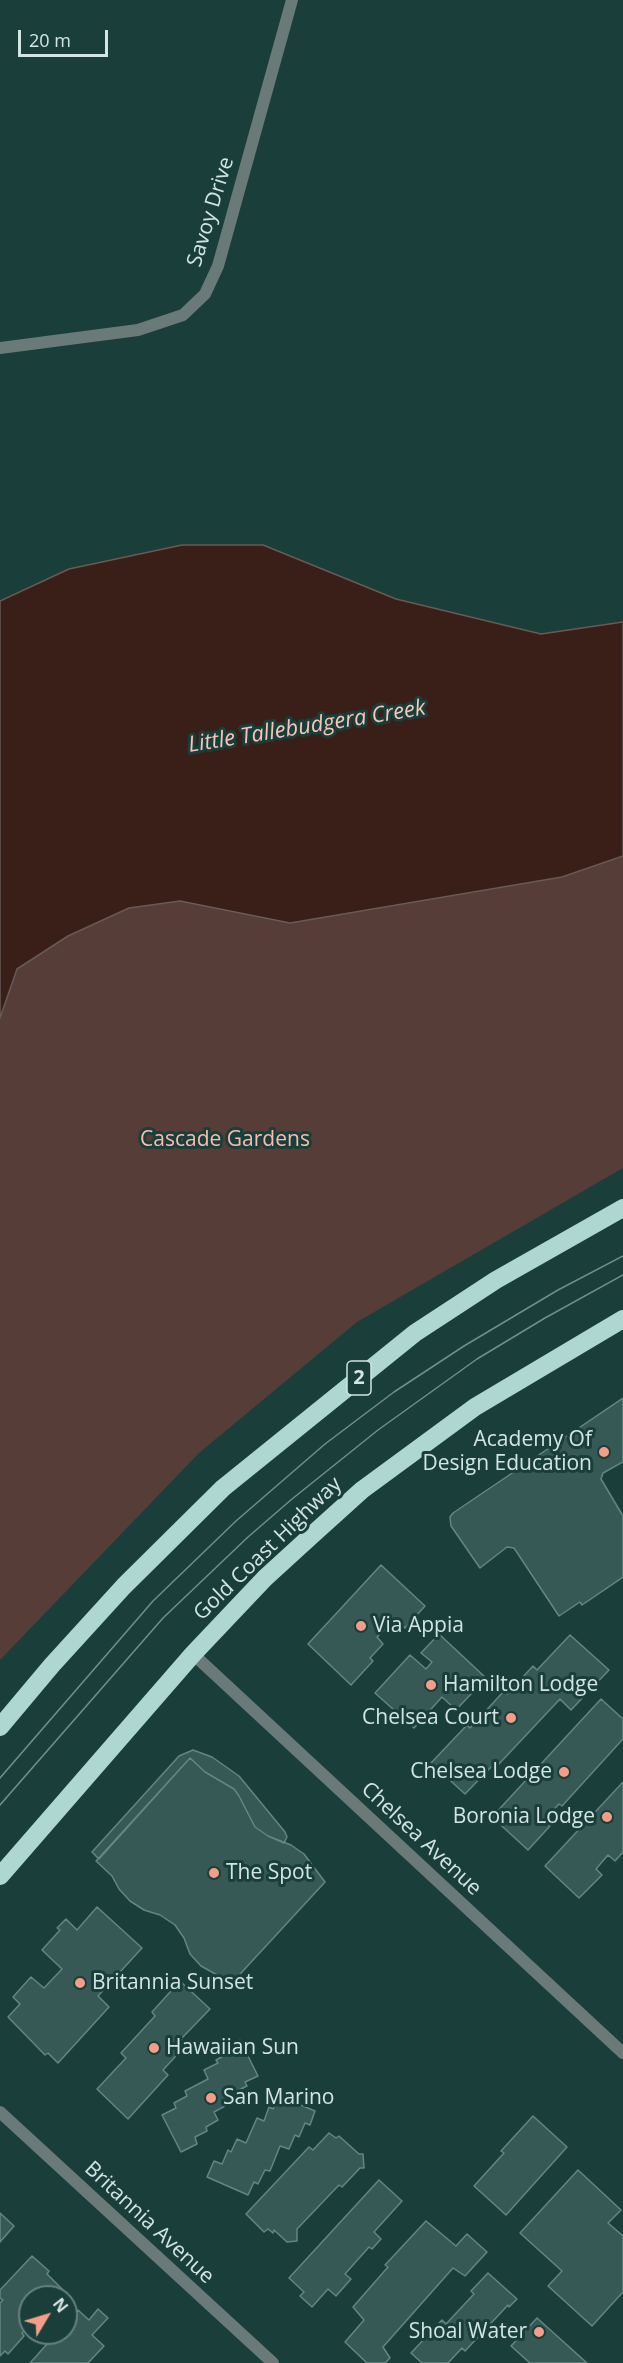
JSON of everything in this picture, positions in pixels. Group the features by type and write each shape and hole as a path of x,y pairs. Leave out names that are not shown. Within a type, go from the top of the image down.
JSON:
{"highway":[{"name":"2","path":"0,1727 52,1665 124,1586 223,1488 415,1333 496,1280 623,1208"},
{"name":"Gold Coast Highway","path":"0,1876 193,1654 266,1578 362,1490 475,1407 623,1319"}],"street":[{"name":"Savoy Drive","path":"0,348 138,330 183,315 205,294 218,266 292,0"},
{"name":"Chelsea Avenue","path":"193,1654 623,2053"},
{"name":"Britannia Avenue","path":"0,2112 273,2363"}],"green space":[{"name":"Cascade Gardens","path":"623,856 623,1168 357,1322 199,1453 0,1660 0,1018 17,969 68,936 129,908 180,901 290,923 562,877"}],"water":[{"name":"Little Tallebudgera Creek","path":"182,545 263,545 396,599 541,634 623,622 623,856 562,877 290,923 180,901 129,908 68,936 17,969 0,1018 0,601 69,569"}],"building":[{"path":"623,1398 623,1462 603,1473 601,1479 623,1516 623,1577 582,1605 580,1602 559,1616 514,1548 507,1547 480,1568 451,1526 450,1517"},
{"name":"Via Appia","path":"381,1565 425,1606 405,1628 400,1623 390,1634 385,1629 377,1637 383,1644 370,1658 373,1661 351,1685 308,1644"},
{"name":"Hamilton Lodge","path":"439,1634 486,1678 456,1710 442,1697 414,1728 375,1693 410,1655 426,1669 432,1662 421,1653"},
{"name":"Chelsea Court","path":"570,1635 609,1670 571,1710 560,1699 498,1765 495,1763 465,1794 431,1763 467,1725 470,1728 504,1691 507,1694 533,1666 537,1670"},
{"name":"Chelsea Lodge","path":"601,1699 623,1719 623,1739 562,1806 559,1804 544,1820 550,1826 528,1850 492,1817"},
{"path":"193,1750 212,1757 239,1776 285,1832 287,1837 284,1843 255,1827 234,1789 205,1772 190,1758 99,1859 92,1852 179,1756"},
{"name":"The Spot","path":"190,1758 205,1772 234,1789 255,1827 304,1854 325,1882 230,1985 226,1980 201,1966 190,1954 184,1938 175,1925 130,1901 119,1889 112,1876 96,1861"},
{"name":"Boronia Lodge","path":"623,1782 623,1852 615,1861 608,1855 596,1869 602,1875 579,1898 545,1866"},
{"name":"Britannia Sunset","path":"97,1907 142,1948 98,1996 109,2007 58,2063 48,2053 45,2055 8,2017 20,2004 13,1997 31,1977 44,1988 62,1969 42,1950 60,1930 57,1928 66,1919 77,1930"},
{"name":"Hawaiian Sun","path":"180,1981 210,2009 181,2039 187,2044 163,2070 168,2075 128,2119 97,2089 126,2058 121,2053 155,2016 152,2012"},
{"name":"San Marino","path":"240,2040 258,2076 245,2082 247,2086 235,2092 238,2099 214,2112 218,2120 206,2127 207,2131 195,2137 197,2144 181,2152 162,2115 176,2108 174,2103 187,2096 185,2091 208,2079 204,2070 218,2063 216,2060 229,2053 227,2048"},
{"path":"279,2096 315,2111 310,2125 305,2123 299,2137 295,2135 289,2149 280,2146 270,2171 265,2170 258,2184 254,2182 248,2195 207,2177 214,2161 222,2164 228,2150 231,2152 237,2139 246,2143 257,2118 264,2121 269,2107 273,2109"},
{"path":"533,2116 567,2147 506,2215 474,2186 504,2153 501,2151"},
{"path":"329,2133 336,2138 339,2136 359,2154 363,2154 364,2168 360,2168 342,2187 339,2185 297,2229 297,2241 287,2242 274,2230 273,2233 268,2229 264,2232 246,2214 309,2147 313,2150"},
{"path":"578,2170 621,2210 608,2223 623,2236 623,2292 592,2326 548,2286 562,2271 520,2233"},
{"path":"379,2180 402,2201 374,2232 381,2239 372,2249 369,2247 345,2274 351,2279 336,2296 328,2289 312,2307 300,2296 304,2292 289,2278"},
{"path":"0,2213 14,2226 0,2242"},
{"path":"426,2221 456,2246 467,2234 487,2252 465,2276 453,2268 383,2347 390,2358 385,2363 367,2363 345,2342 364,2320 353,2307 388,2267 385,2265"},
{"path":"32,2256 49,2271 47,2274 58,2285 18,2285 18,2343 8,2354 5,2351 0,2356 0,2303 3,2300 0,2298 0,2290"},
{"path":"488,2273 517,2299 509,2307 508,2305 465,2351 462,2348 448,2363 422,2363 411,2353 442,2320 446,2324 474,2294 471,2291"},
{"path":"98,2309 108,2318 92,2335 104,2346 88,2363 30,2363 46,2345 78,2345 78,2310 89,2320"},
{"name":"Shoal Water","path":"537,2318 587,2363 530,2363 511,2346"}],"tram line":[{"path":"0,1778 153,1601 236,1521 325,1444 394,1392 464,1346 558,1290 623,1256"},
{"path":"0,1805 163,1618 248,1537 292,1499 378,1430 477,1359 623,1275"}],"place":[{"name":"Academy Of Design Education","path":"604,1452"},
{"name":"Via Appia","path":"361,1626"},
{"name":"Hamilton Lodge","path":"431,1685"},
{"name":"Chelsea Court","path":"511,1718"},
{"name":"Chelsea Lodge","path":"564,1772"},
{"name":"Boronia Lodge","path":"607,1817"},
{"name":"The Spot","path":"214,1873"},
{"name":"Britannia Sunset","path":"80,1983"},
{"name":"Hawaiian Sun","path":"154,2048"},
{"name":"San Marino","path":"211,2098"},
{"name":"Shoal Water","path":"539,2332"}]}
